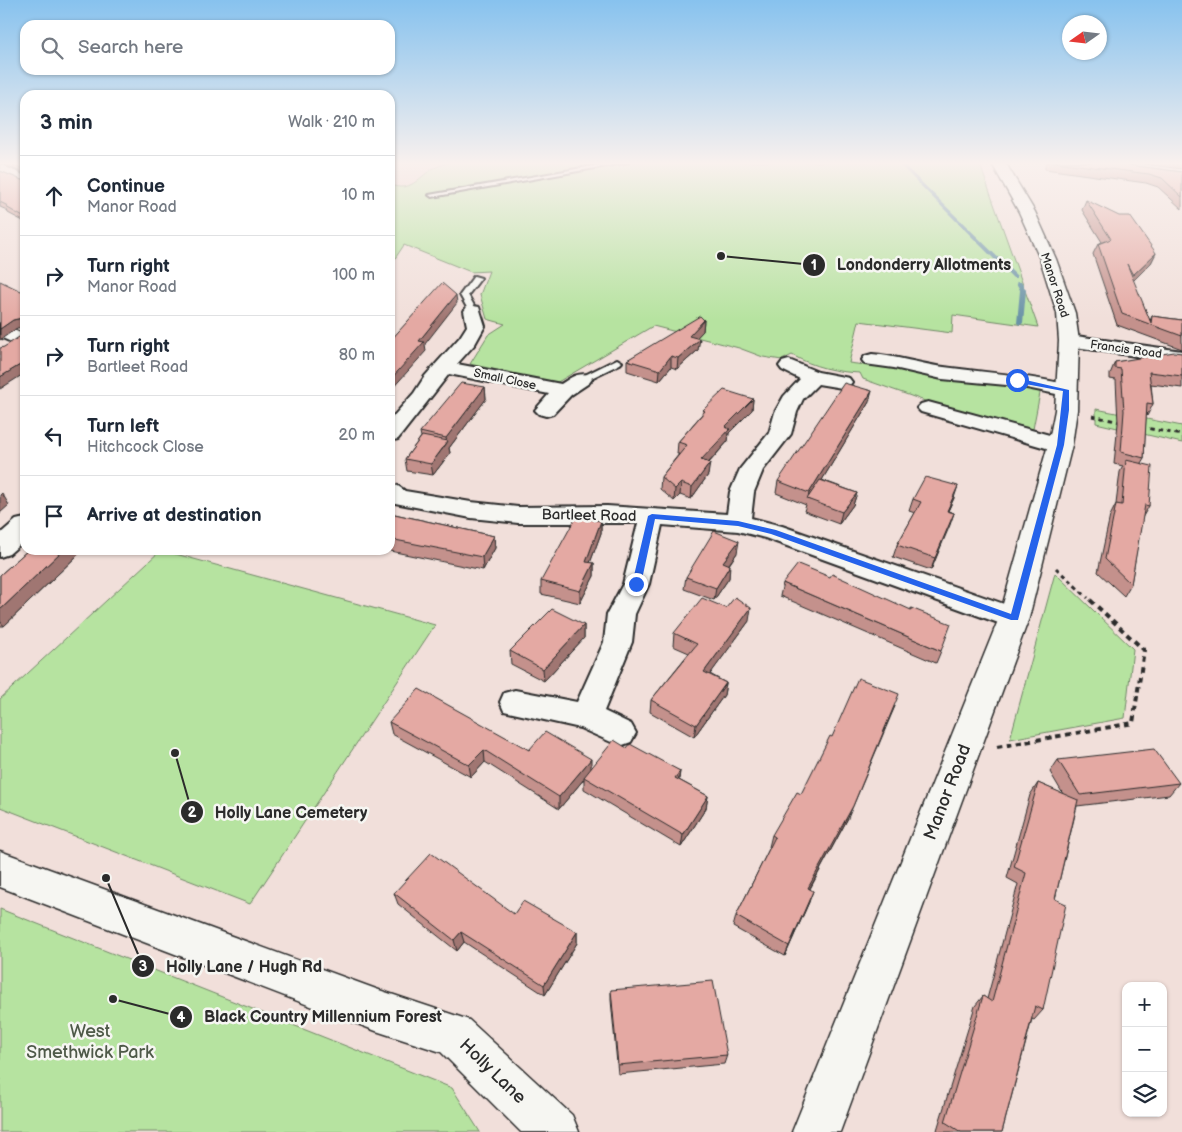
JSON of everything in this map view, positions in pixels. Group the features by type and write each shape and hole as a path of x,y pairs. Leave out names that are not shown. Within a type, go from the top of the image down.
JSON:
{"street":[{"name":"Manor Road","path":"816,1132 1014,618 1060,445 1066,410 1069,341 1066,313 1048,258 1029,215"},
{"path":"395,428 422,396 432,380 468,340 481,322"},
{"path":"0,330 20,337"},
{"path":"0,350 20,338"},
{"name":"Francis Road","path":"1069,341 1182,358"},
{"path":"872,360 894,362 942,373 1017,380 1066,390"},
{"path":"789,366 812,377 842,382"},
{"name":"Small Close","path":"445,367 564,392"},
{"path":"738,523 742,492 752,469 780,434 786,412 794,396 812,377"},
{"name":"Small Close","path":"546,410 564,392 582,379"},
{"path":"928,408 1060,445"},
{"name":"Bartleet Road","path":"395,495 398,497 471,510 518,515 607,514 738,523 773,532 1014,618"},
{"path":"586,717 618,642 621,614 636,584 652,516"},
{"path":"0,548 20,530"},
{"path":"515,702 586,717 620,733"},
{"name":"Holly Lane","path":"0,869 376,1010 454,1035 555,1132"}],"lane":[{"path":"477,278 464,295 481,322"},
{"path":"582,379 617,362"}],"path":[{"path":"1092,416 1128,424"},
{"path":"1137,426 1182,435"},
{"path":"962,753 1133,723 1144,650 1056,568"}],"green space":[{"path":"395,215 998,215 1038,327 953,315 952,333 859,321 849,363 1041,388 1033,429 942,407 863,379 860,373 825,368 808,363 792,355 782,360 763,357 739,348 653,326 556,383 470,364 488,335 505,324 487,319 480,295 489,271 471,272 404,245 395,258"},
{"path":"1096,409 1182,426 1182,443 1096,423"},
{"path":"156,555 179,555 435,625 250,904 0,807 0,699"},
{"path":"1055,573 1133,649 1125,718 1010,739"},
{"name":"West Smethwick Park","path":"0,909 452,1088 480,1132 0,1132"}],"building":[{"path":"1096,215 1130,216 1156,253 1133,275 1127,264 1151,323 1152,316 1182,320 1182,336 1122,314 1098,244 1111,239"},
{"path":"0,281 20,291 20,318 13,320 0,329"},
{"path":"442,283 456,295 419,341 424,342 395,374 395,335"},
{"path":"700,316 704,320 689,336 700,339 678,358 671,356 660,370 627,360"},
{"path":"20,336 20,365 0,377 0,348"},
{"path":"1174,352 1182,353 1182,376 1149,372 1153,404 1147,403 1144,458 1121,452 1124,411 1121,369 1115,368 1115,362"},
{"path":"461,383 485,387 446,438 420,432"},
{"path":"844,383 872,391 809,493 778,481"},
{"path":"724,390 753,399 725,427 730,429 701,460 710,463 692,487 681,483 675,489 661,477 687,445 678,442 705,411 703,410"},
{"path":"422,436 448,441 431,464 405,459"},
{"path":"1126,460 1152,466 1149,506 1145,505 1131,584 1105,559 1116,504 1122,505"},
{"path":"925,477 958,486 947,511 954,513 935,558 897,545 921,502 913,499"},
{"path":"820,480 857,493 842,512 807,499"},
{"path":"395,514 494,536 482,557 395,540"},
{"path":"576,517 601,521 586,562 594,563 580,591 541,581"},
{"path":"714,531 739,541 723,562 730,565 716,588 686,577"},
{"path":"22,555 58,555 0,610 0,575"},
{"path":"798,564 830,577 832,574 911,610 911,608 951,624 941,651 783,583"},
{"path":"735,597 751,608 704,672 726,683 696,725 651,700 697,644 674,633 702,598 726,608"},
{"path":"552,609 584,625 543,669 510,651"},
{"path":"858,678 899,694 853,806 808,888 813,891 789,946 736,916 775,837 772,835 797,792 801,794 830,736 832,737"},
{"path":"419,689 529,750 545,732 591,759 559,797 484,750 469,765 389,722"},
{"path":"614,740 627,748 630,744 680,771 675,778 708,796 683,835 584,777"},
{"path":"1154,749 1179,783 1080,795 1058,760"},
{"path":"1038,783 1078,800 1055,899 1066,904 1043,1010 1035,1006 1002,1132 961,1132 945,1122 983,996 992,1002 1026,873 1014,867"},
{"path":"431,853 514,914 523,901 577,932 544,985 461,932 454,940 394,893"},
{"path":"713,981 727,1055 618,1065 611,990"}],"waterway":[{"path":"952,215 1015,277"},
{"path":"1019,283 1023,290 1020,323"}],"place":[{"name":"Londonderry Allotments","path":"721,256"},
{"name":"Holly Lane Cemetery","path":"175,753"},
{"name":"Holly Lane / Hugh Rd","path":"106,878"},
{"name":"Black Country Millennium Forest","path":"113,999"}],"route":[{"path":"636,584 652,516 738,523 773,532 1014,618 1060,445 1066,410 1066,390 1017,380"}]}
